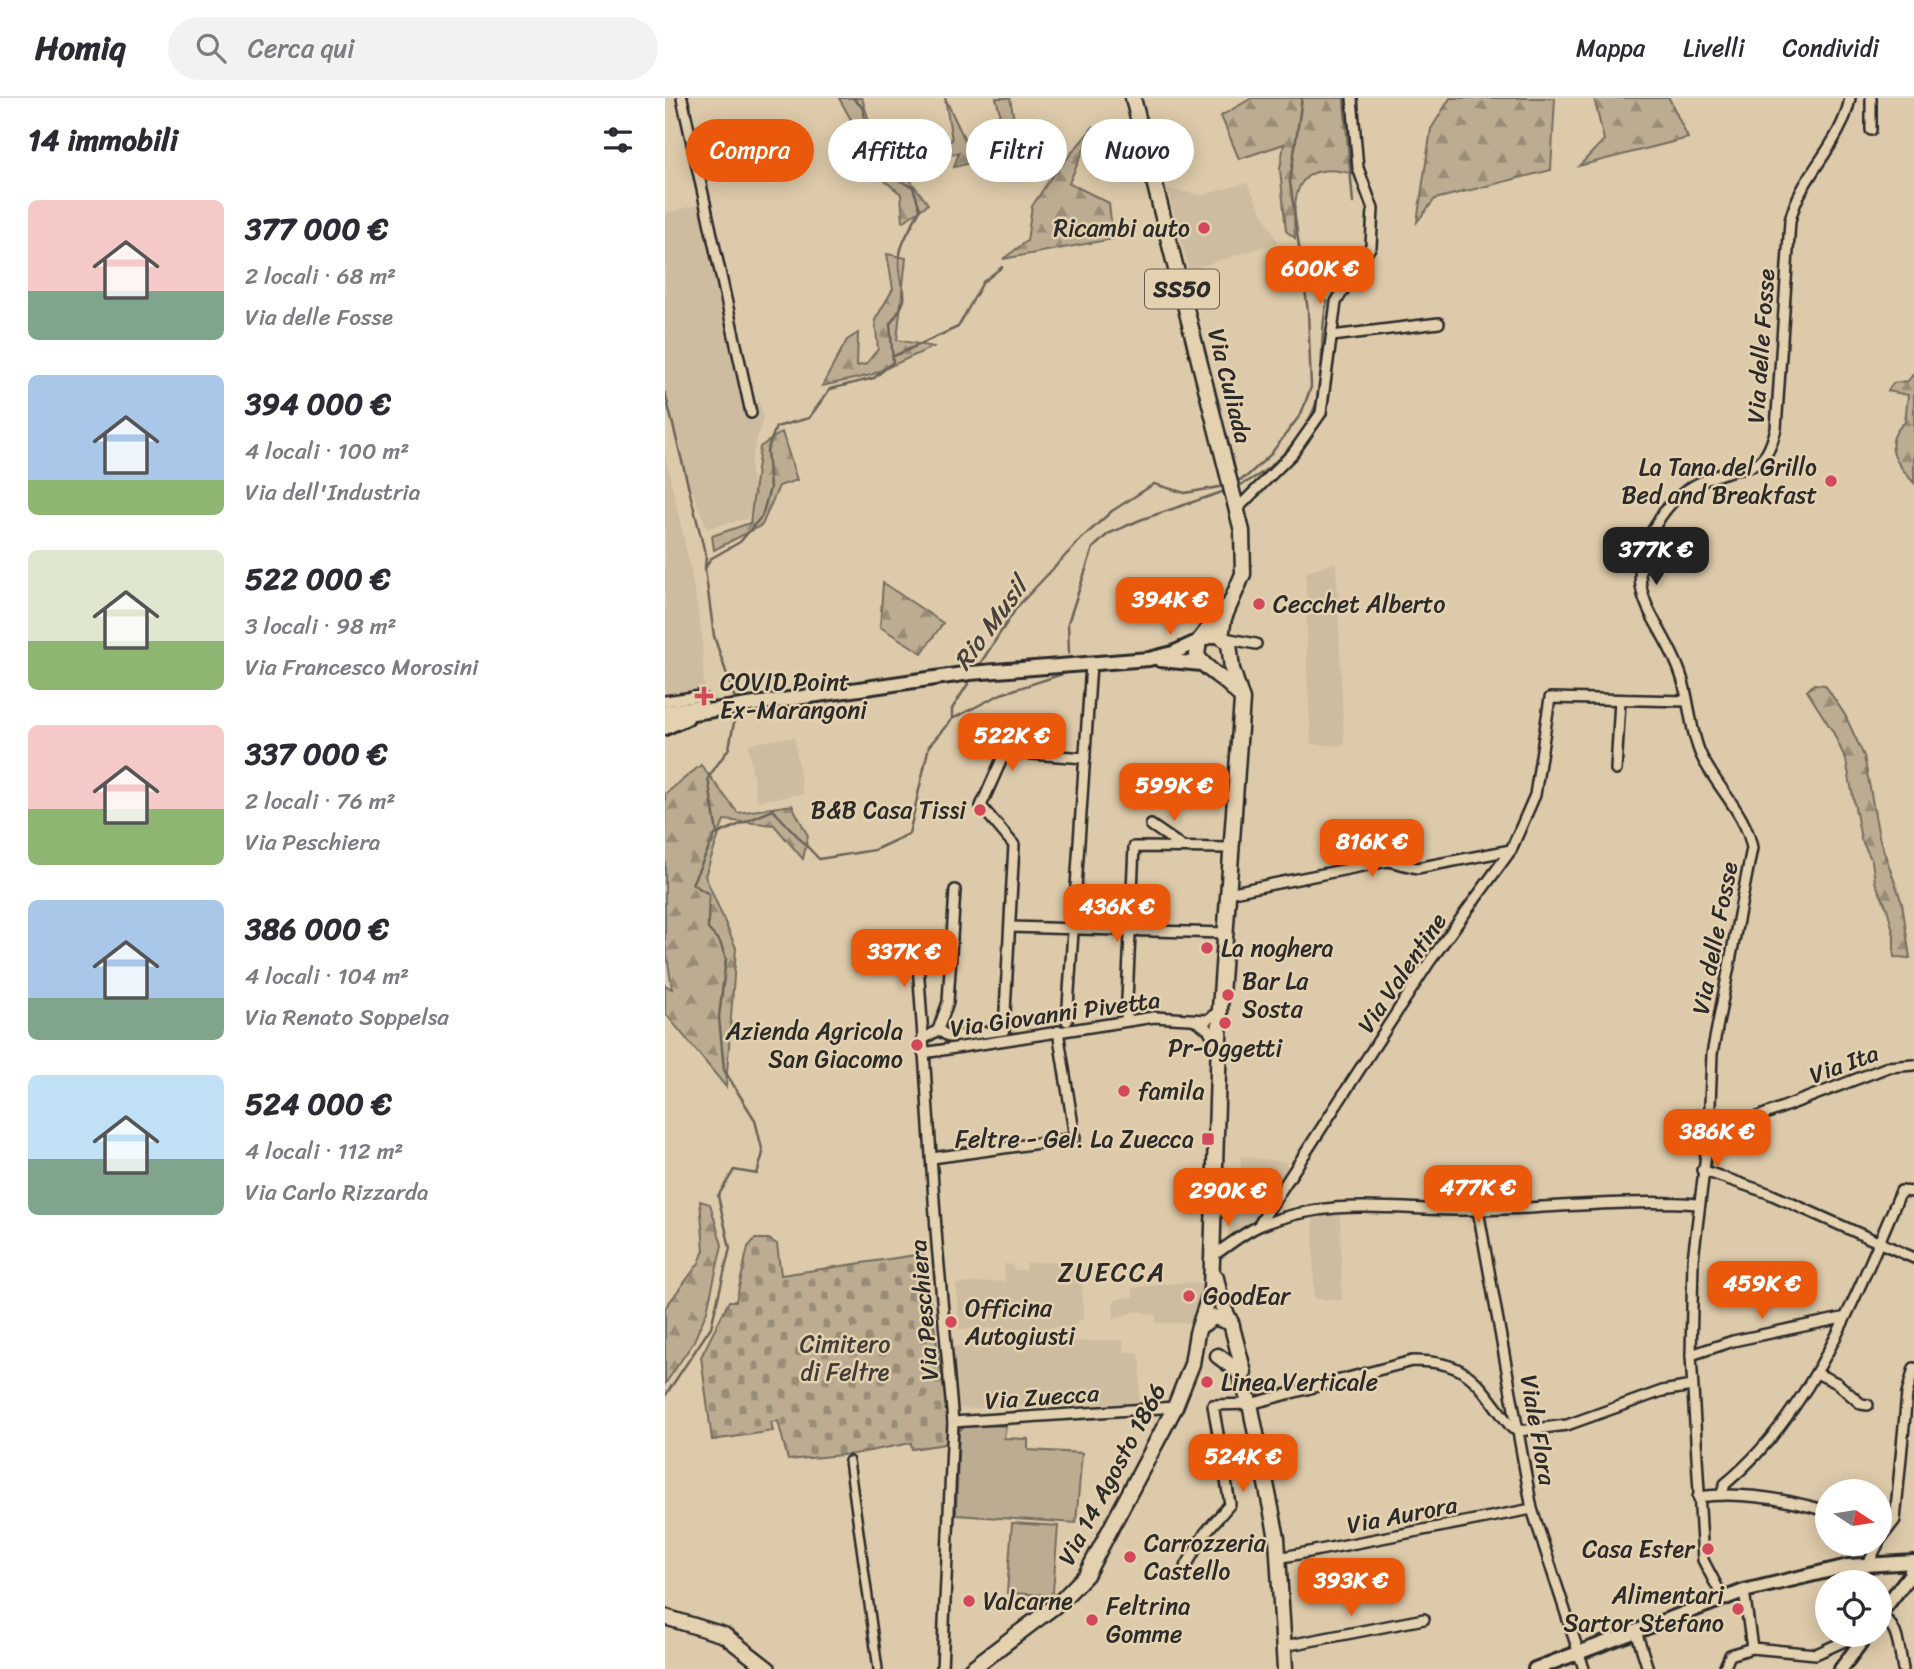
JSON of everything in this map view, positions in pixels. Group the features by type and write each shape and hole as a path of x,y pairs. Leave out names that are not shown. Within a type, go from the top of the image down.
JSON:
{"main road":[{"name":"Via Culiada","path":"1133,98 1237,503 1245,563 1241,584 1224,618 1223,637"},
{"name":"Via Culiada","path":"1201,639 1219,612 1230,603"},
{"path":"1242,700 1225,678 1206,666 1197,655 1201,639 1212,634 1223,637 1242,700 1220,1009 1214,1255 1219,1294 1235,1336 1249,1398 1278,1558 1285,1669"},
{"path":"1206,666 1223,666 1230,654"},
{"name":"Via 14 Agosto 1866","path":"971,1669 1080,1584 1175,1407 1189,1374 1211,1291 1214,1255"},
{"path":"1235,1336 1220,1317 1208,1318 1198,1333 1202,1350 1238,1371 1249,1398"},
{"path":"1216,1356 1227,1353 1235,1336"},
{"name":"Via 14 Agosto 1866","path":"1189,1374 1198,1363 1216,1356"},
{"path":"665,1616 724,1635 768,1669"}],"street":[{"path":"682,98 751,413"},
{"path":"1237,503 1293,453 1321,413 1336,302 1371,246 1373,209 1358,169 1352,98"},
{"name":"Via delle Fosse","path":"1723,1598 1703,1560 1692,1386 1693,1259 1709,1130 1712,1054 1752,848 1748,830 1702,757 1673,656 1647,612 1639,583 1644,556 1654,527 1673,499 1692,485 1712,476 1751,467 1763,459 1771,446 1776,429 1788,234 1794,201 1841,127 1850,98"},
{"path":"1871,98 1871,130"},
{"path":"1332,336 1439,323"},
{"path":"1223,637 1256,644 1230,654"},
{"path":"665,710 725,707 969,673 1149,659 1173,653 1201,639"},
{"path":"1149,659 1206,666"},
{"path":"1067,1021 1091,664"},
{"path":"665,701 702,696 703,707"},
{"name":"Via Valentine","path":"1258,1226 1430,961 1511,850 1535,795 1550,698 1687,701"},
{"path":"1616,770 1619,700"},
{"path":"665,717 703,707"},
{"path":"665,728 703,707"},
{"path":"921,1027 932,1023 950,1037 1004,1030 1014,845 981,806 1006,752 1085,758"},
{"path":"1151,825 1181,846"},
{"path":"1126,1021 1136,845 1232,848"},
{"path":"1228,893 1388,861 1417,868 1511,850"},
{"path":"922,1040 939,1027 948,1002 955,890"},
{"path":"1010,928 1225,933"},
{"name":"Via Peschiera","path":"917,949 953,1422 942,1669"},
{"path":"1204,1020 1214,1017 1220,1009"},
{"name":"Via Giovanni Pivetta","path":"923,1053 1163,1016 1204,1020"},
{"name":"Via Giovanni Pivetta","path":"1192,1018 1208,1030 1219,1046"},
{"path":"1204,1020 1216,1030 1219,1046"},
{"path":"932,1158 1075,1138 1058,1031"},
{"name":"Via Ita","path":"1709,1130 1747,1121 1888,1067 1914,1065"},
{"path":"1702,1170 1768,1193 1914,1258"},
{"path":"1723,1493 1724,1484 1749,1464 1787,1419 1817,1373 1901,1191 1914,1192"},
{"path":"1214,1255 1258,1226 1328,1207 1385,1205 1478,1210 1650,1201 1698,1204"},
{"name":"Viale Flora","path":"1478,1210 1532,1508 1584,1669"},
{"path":"1691,1355 1733,1341 1842,1318"},
{"path":"1185,1568 1205,1533 1230,1504 1213,1405 1412,1361 1436,1361 1458,1367 1471,1375 1513,1428 1518,1430 1567,1425 1662,1391 1692,1386"},
{"path":"1892,1522 1895,1520 1907,1394 1914,1368"},
{"path":"1817,1373 1837,1383 1861,1404 1868,1405"},
{"name":"Via Zuecca","path":"953,1422 1175,1407"},
{"path":"849,1461 879,1669"},
{"path":"1698,1497 1723,1493 1815,1507"},
{"name":"Via Aurora","path":"1278,1558 1532,1508"},
{"path":"1867,1566 1872,1556"},
{"path":"1535,1669 1744,1591 1848,1566 1913,1563 1910,1575 1892,1598"},
{"path":"1744,1591 1752,1648"},
{"path":"1284,1646 1424,1619"},
{"path":"1892,1624 1903,1669"},
{"path":"1636,1632 1648,1669"},
{"path":"1724,1669 1730,1655 1752,1648 1816,1654 1831,1647"},
{"path":"1842,1669 1858,1647"}],"shaded area":[{"path":"1247,183 1278,242 1189,270 1167,189 1202,195"},
{"path":"704,203 739,362 745,361 752,397 760,404 763,419 751,460 756,494 754,508 747,519 707,528 681,463 665,396 665,213"},
{"path":"665,454 691,571 702,636 704,687 718,701 665,707"},
{"path":"1336,562 1344,746 1311,744 1307,670 1306,572"},
{"path":"794,737 803,794 757,801 748,744"},
{"path":"1241,1156 1286,1162 1285,1188 1256,1225 1229,1236 1225,1193 1239,1192"},
{"path":"1340,1211 1342,1300 1314,1299 1313,1217"},
{"path":"1081,1260 1083,1318 1072,1327 959,1329 956,1284 1005,1281 1004,1264 1012,1265 1015,1270 1026,1270 1027,1263"},
{"path":"1184,1282 1203,1284 1193,1323 1156,1323 1156,1315 1136,1311 1114,1318 1113,1304 1116,1299 1133,1297 1132,1288"},
{"path":"1123,1340 1124,1352 1138,1352 1141,1362 1139,1402 960,1409 955,1398 952,1346"}],"green space":[{"path":"839,98 862,98 868,119 851,119"},
{"path":"945,98 966,142 966,164 954,167 959,152 952,154 952,119 948,119"},
{"path":"996,98 1010,98 1014,119 996,119 1000,113"},
{"path":"1252,98 1350,98 1357,175 1322,171 1311,174 1303,181 1295,205 1295,238 1286,231 1280,169 1284,144 1239,159 1221,116"},
{"path":"1450,98 1555,98 1551,170 1435,199 1417,222 1431,129"},
{"path":"1594,98 1669,98 1688,138 1579,166 1604,140"},
{"path":"1081,142 1081,156 1069,183 1109,203 1113,239 1003,259 1027,241 1032,206 1048,182 1067,182 1067,159"},
{"path":"886,182 912,182 928,204 903,222 901,194"},
{"path":"887,254 906,258 897,340 933,347 871,375 822,386 847,340 858,333 857,366 866,364 878,349 875,320 893,289"},
{"path":"1914,373 1914,483 1897,461 1892,446 1893,438 1905,422 1908,395 1888,391 1893,383 1908,381"},
{"path":"782,432 797,480 779,486 762,525 714,550 712,536 750,523 760,447"},
{"path":"883,583 943,623 922,653 880,627"},
{"path":"1814,684 1825,685 1845,715 1864,756 1879,837 1902,903 1910,958 1894,957 1894,935 1887,908 1875,882 1872,861 1861,839 1846,760 1833,732 1807,691"},
{"path":"701,765 738,813 792,805 808,836 803,859 774,825 724,820 705,876 736,948 726,1087 665,1013 665,985 672,989 665,942 665,794"},
{"path":"700,1201 710,1204 722,1245 707,1311 693,1343 665,1384 665,1308 699,1263 704,1250"},
{"name":"Cimitero di Feltre","path":"755,1239 769,1239 777,1244 781,1275 923,1254 952,1443 912,1449 911,1443 854,1454 788,1460 778,1421 771,1422 773,1431 712,1440 701,1357 729,1301 736,1301 748,1247"},
{"path":"968,1424 1006,1426 1004,1438 1028,1439 1028,1450 1082,1453 1076,1523 956,1515 959,1431"},
{"path":"1012,1523 1058,1526 1053,1592 1049,1595 1007,1593"}],"waterway":[{"path":"736,702 714,636 705,569 710,559 740,542 762,516 770,488 767,451 776,427 809,418 830,389 874,378 893,362 890,324 904,298 900,255 920,209 913,187 897,179 867,133 863,108 853,98"},
{"name":"Rio Musil","path":"1235,482 1246,477 1270,455 1301,414 1311,387 1308,311 1290,182 1302,98"},
{"path":"1344,98 1353,203"},
{"path":"894,356 958,327 983,282 1002,267"},
{"path":"1238,486 1264,471 1289,448 1315,407 1319,392 1327,301"},
{"path":"665,393 706,557 705,567"},
{"name":"Rio Musil","path":"978,667 1017,607 1081,539 1112,511 1154,484 1185,493 1225,486"},
{"path":"1069,653 1068,623 1093,548 1108,534 1140,520 1228,490"},
{"path":"952,719 1001,694 1069,672"},
{"name":"Rio Musil","path":"665,1396 711,1327 730,1248 718,1196 734,1170 757,1174 763,1153 755,1120 724,1070 719,1017 726,959 720,942 708,929 709,894 692,884 715,835 773,810 819,859 874,850 909,834 929,746 952,719 952,709 971,679"},
{"path":"717,833 708,778 729,748 736,712"}],"place":[{"name":"Ricambi auto","path":"1204,228"},
{"name":"La Tana del Grillo Bed and Breakfast","path":"1831,481"},
{"name":"Cecchet Alberto","path":"1259,604"},
{"name":"COVID Point Ex-Marangoni","path":"704,696"},
{"name":"B&B Casa Tissi","path":"980,810"},
{"name":"La noghera","path":"1207,948"},
{"name":"Bar La Sosta","path":"1228,995"},
{"name":"Pr-Oggetti","path":"1225,1023"},
{"name":"Azienda Agricola San Giacomo","path":"917,1045"},
{"name":"famila","path":"1124,1091"},
{"name":"Feltre - Gel. La Zuecca","path":"1208,1139"},
{"name":"GoodEar","path":"1189,1296"},
{"name":"Officina Autogiusti","path":"951,1322"},
{"name":"Linea Verticale","path":"1207,1382"},
{"name":"Casa Ester","path":"1708,1549"},
{"name":"Carrozzeria Castello","path":"1130,1557"},
{"name":"Valcarne","path":"969,1601"},
{"name":"Alimentari Sartor Stefano","path":"1738,1609"},
{"name":"Feltrina Gomme","path":"1092,1620"}],"district":[{"name":"ZUECCA","path":"1112,1272"}]}
